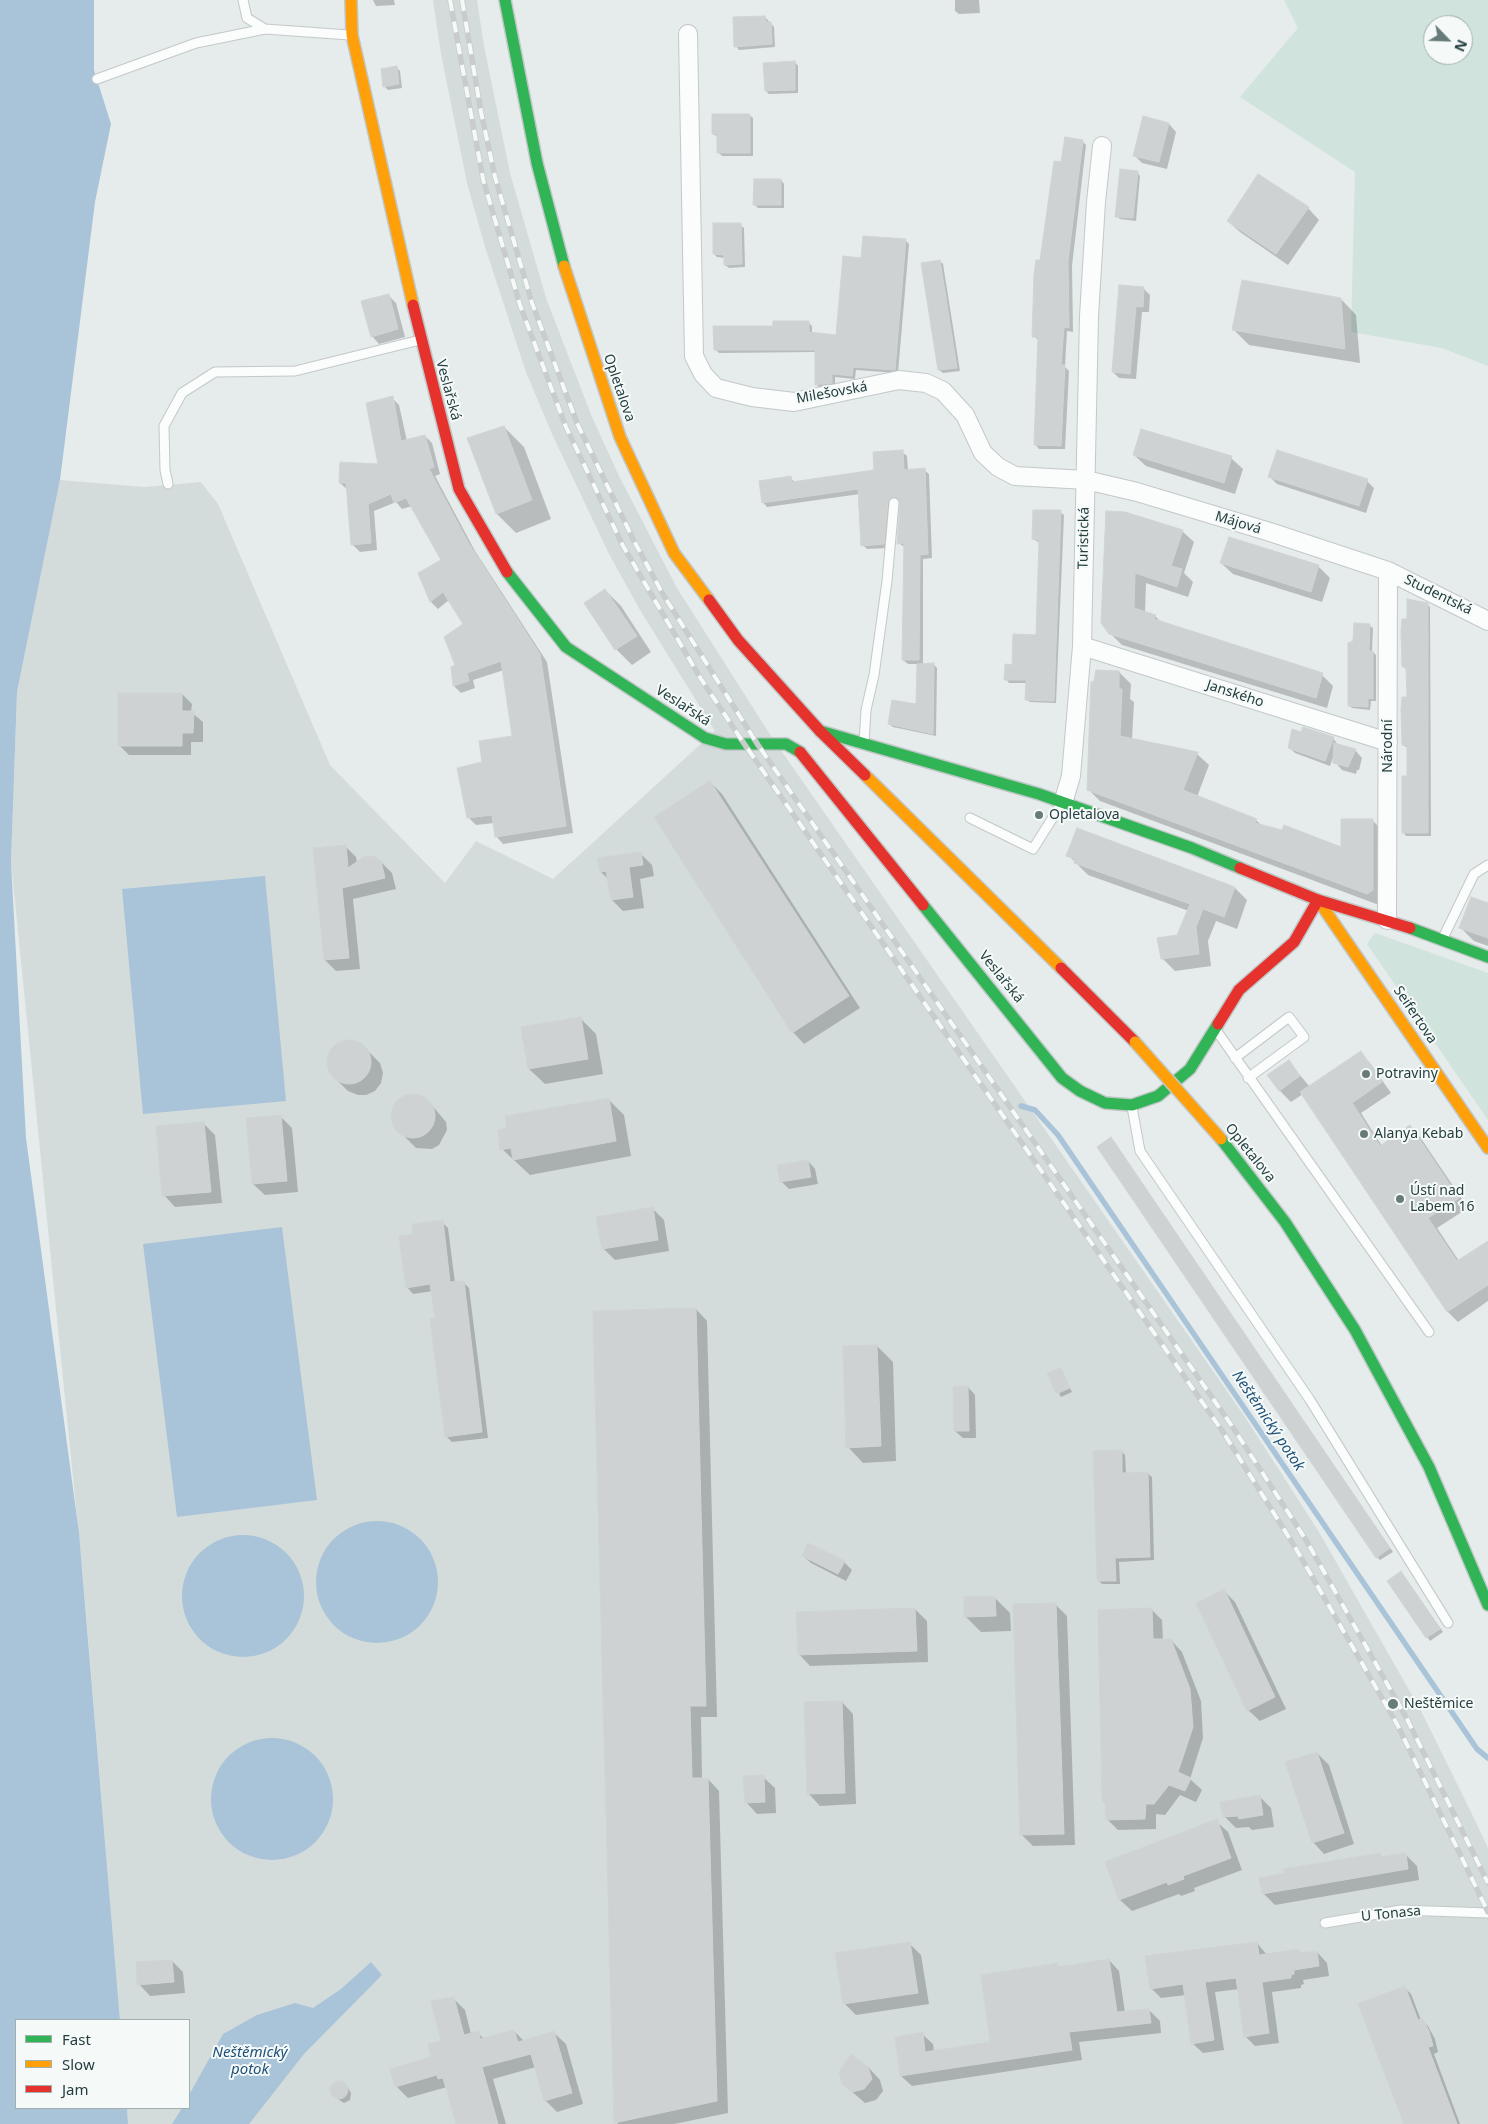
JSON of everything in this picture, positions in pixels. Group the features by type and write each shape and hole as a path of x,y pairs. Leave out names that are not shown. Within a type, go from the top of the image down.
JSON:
{"street":[{"name":"Veslařská","path":"351,0 352,35 420,340 458,489 509,576 566,647 705,738 726,744 786,744 801,753 1062,1078 1080,1092 1105,1103 1132,1105 1158,1096 1190,1069 1216,1030 1238,990 1294,942 1318,900"},
{"name":"Opletalova","path":"506,0 533,145 556,238 586,338 620,437 674,553 738,640 820,731 1102,1006 1221,1139 1285,1222 1355,1330 1429,1467 1470,1559 1488,1605"},
{"name":"Milešovská","path":"688,34 694,356 703,374 716,388 731,393 794,402 899,380 926,383 943,391 965,415 982,453 998,467 1016,476 1086,480"},
{"name":"Turistická","path":"1063,803 1071,776 1082,646 1089,316 1096,202 1102,146"},
{"name":"Májová","path":"1086,480 1137,492 1388,571"},
{"name":"Studentská","path":"1388,571 1488,621"},
{"name":"Národní","path":"1386,920 1388,571"},
{"name":"Janského","path":"1082,646 1388,742"},
{"path":"820,731 1063,803 1192,848 1318,900 1386,920 1488,957"},
{"name":"Seifertova","path":"1318,900 1488,1148"}],"lane":[{"path":"243,0 247,18 265,29"},
{"path":"97,79 196,43 265,29 352,35"},
{"path":"168,484 165,470 164,426 182,394 215,372 295,371 420,340"},
{"path":"864,744 866,710 874,675 887,580 894,503"},
{"name":"Turistická","path":"970,818 1033,849 1063,803"},
{"path":"1442,940 1474,874 1488,865"},
{"path":"1235,1058 1289,1017 1304,1037 1248,1078"},
{"path":"1216,1030 1248,1078 1429,1332"},
{"path":"1132,1105 1140,1151 1310,1400 1448,1622"},
{"name":"U Tonasa","path":"1325,1923 1401,1910 1488,1913"}],"shaded area":[{"path":"433,0 477,0 484,46 510,173 546,298 592,417 619,476 677,588 771,736 1245,1417 1319,1532 1421,1711 1488,1848 1488,2124 128,2124 127,2109 190,2109 190,2019 120,2019 83,1577 11,862 17,692 60,480 145,487 201,482 218,504 330,765 445,883 476,841 553,879 715,731 640,610 609,554 552,434 526,372 485,247 467,183 441,54"},
{"path":"1284,0 1488,0 1488,366 1442,348 1351,332 1355,172 1240,97 1298,28"},
{"path":"1375,933 1488,973 1488,1120 1367,944"}],"water":[{"path":"0,0 94,0 94,70 111,124 95,202 60,480 17,692 11,862 26,1138 79,1533 120,2019 15,2019 15,2109 127,2109 128,2124 0,2124"},
{"path":"265,876 286,1101 143,1114 122,889"},
{"path":"282,1227 317,1500 177,1517 143,1244"},
{"path":"377,1521 400,1526 420,1539 433,1559 438,1582 433,1605 420,1625 400,1638 377,1643 354,1638 334,1625 321,1605 316,1582 321,1559 334,1539 354,1526"},
{"path":"243,1535 266,1540 286,1553 299,1573 304,1596 299,1619 286,1639 266,1652 243,1657 220,1652 200,1639 187,1619 182,1596 187,1573 200,1553 220,1540"},
{"path":"272,1738 295,1743 315,1756 328,1776 333,1799 328,1822 315,1842 295,1855 272,1860 249,1855 229,1842 216,1822 211,1799 216,1776 229,1756 249,1743"},
{"name":"Neštěmický potok","path":"371,1962 382,1975 304,2054 249,2124 172,2124 181,2109 190,2109 190,2093 223,2034 257,2015 295,2003 313,2008 341,1989"}],"building":[{"path":"765,16 766,22 771,22 772,44 734,47 733,17"},
{"path":"795,61 795,90 765,91 763,63"},
{"path":"397,66 399,84 383,87 381,69"},
{"path":"712,114 750,114 750,153 717,153 717,134 712,134"},
{"path":"1143,116 1169,123 1159,162 1133,156"},
{"path":"1065,137 1083,140 1068,261 1069,328 1064,327 1061,365 1065,365 1061,446 1034,445 1038,337 1032,337 1034,274 1036,260 1040,260 1054,161 1061,162"},
{"path":"1120,169 1138,171 1133,218 1115,217"},
{"path":"1258,174 1309,207 1276,254 1227,221"},
{"path":"754,179 781,179 781,205 753,205"},
{"path":"713,223 741,223 742,264 724,265 724,255 713,254"},
{"path":"863,236 906,239 895,370 853,367 852,376 832,374 832,383 815,385 815,350 714,350 713,326 773,326 773,321 809,321 809,332 836,335 843,256 861,258"},
{"path":"940,260 957,368 938,370 921,263"},
{"path":"1242,280 1341,298 1345,349 1232,330"},
{"path":"1119,285 1144,287 1143,307 1136,306 1130,374 1112,372"},
{"path":"389,294 398,329 371,337 361,301"},
{"path":"393,396 401,441 425,435 434,467 429,469 468,542 540,654 566,826 495,837 492,815 467,818 457,768 482,762 479,741 512,736 501,661 467,673 469,681 453,686 451,667 455,665 444,637 463,624 443,592 430,602 418,573 441,560 406,498 394,503 391,494 368,504 371,543 351,545 346,483 339,483 340,462 378,464 366,403"},
{"path":"504,426 532,500 496,514 467,438"},
{"path":"1141,429 1232,456 1224,483 1133,455"},
{"path":"903,450 904,470 925,468 928,554 920,555 919,660 902,660 904,543 897,544 900,504 898,498 892,497 888,502 884,544 861,546 858,489 762,503 759,481 791,476 792,482 874,470 873,452"},
{"path":"1277,450 1368,479 1359,506 1268,477"},
{"path":"1033,510 1061,510 1054,701 1025,700 1026,680 1004,680 1005,664 1012,665 1013,634 1036,635 1039,540 1032,539"},
{"path":"1106,511 1125,512 1183,530 1171,566 1182,569 1177,587 1135,573 1134,608 1156,615 1154,619 1323,673 1316,698 1109,634 1101,623"},
{"path":"1229,537 1319,565 1311,592 1220,563"},
{"path":"605,589 637,636 615,650 584,603"},
{"path":"1407,599 1428,603 1428,833 1402,833 1402,776 1407,776 1407,745 1402,745 1401,709 1402,697 1407,697 1406,667 1402,667 1401,630 1402,619 1407,619"},
{"path":"1354,623 1370,624 1369,651 1373,651 1373,699 1368,698 1368,707 1348,706 1348,643 1353,641"},
{"path":"934,663 933,734 888,724 892,700 916,704 917,664"},
{"path":"1096,670 1119,671 1119,689 1122,689 1120,736 1198,752 1183,790 1257,819 1255,823 1282,830 1284,825 1341,847 1341,819 1373,819 1373,890 1367,894 1087,790 1091,682 1094,681"},
{"path":"118,693 182,693 182,711 194,711 193,733 182,733 182,746 118,746"},
{"path":"1303,727 1334,737 1325,761 1288,748 1292,729 1301,732"},
{"path":"1334,743 1356,749 1348,767 1333,763"},
{"path":"710,781 849,996 792,1033 654,817"},
{"path":"1077,828 1235,887 1224,917 1203,909 1196,927 1199,954 1161,959 1157,938 1177,935 1190,904 1074,863 1075,859 1066,856"},
{"path":"346,845 348,868 365,856 373,856 381,861 385,878 342,888 349,958 324,960 313,848"},
{"path":"641,852 643,865 629,867 633,897 611,900 606,871 600,872 597,858"},
{"path":"1471,897 1488,903 1488,938 1459,928"},
{"path":"581,1017 588,1059 528,1069 521,1027"},
{"path":"353,1040 365,1046 370,1053 370,1071 365,1078 358,1083 345,1084 337,1081 330,1074 327,1058 330,1050 337,1043"},
{"path":"1361,1051 1382,1082 1352,1103 1380,1146 1410,1125 1459,1198 1428,1218 1457,1261 1488,1241 1488,1285 1447,1312 1300,1092"},
{"path":"1289,1060 1300,1076 1279,1091 1267,1075"},
{"path":"417,1094 429,1100 434,1107 434,1125 429,1132 422,1137 409,1138 401,1135 394,1128 391,1112 394,1104 401,1097"},
{"path":"609,1098 616,1141 513,1160 511,1148 500,1150 498,1130 507,1128 505,1116"},
{"path":"281,1115 287,1181 252,1184 246,1118"},
{"path":"204,1122 211,1192 162,1196 156,1126"},
{"path":"1111,1137 1390,1548 1376,1558 1097,1147"},
{"path":"808,1160 811,1177 780,1182 777,1165"},
{"path":"653,1207 658,1240 602,1249 596,1217"},
{"path":"443,1220 450,1282 464,1281 482,1432 445,1437 430,1319 435,1318 430,1284 406,1288 399,1236 413,1234 412,1224"},
{"path":"696,1308 706,1706 690,1706 692,1778 708,1778 717,2101 614,2123 593,1311"},
{"path":"877,1345 881,1446 846,1448 843,1346"},
{"path":"1061,1368 1070,1388 1056,1394 1047,1373"},
{"path":"968,1386 969,1431 954,1431 953,1387"},
{"path":"1122,1450 1122,1473 1148,1472 1150,1557 1115,1558 1116,1581 1097,1581 1093,1451"},
{"path":"808,1543 845,1561 838,1574 802,1556"},
{"path":"1401,1571 1440,1629 1426,1638 1387,1581"},
{"path":"1224,1589 1275,1697 1247,1711 1196,1603"},
{"path":"964,1596 995,1596 996,1616 964,1617"},
{"path":"1056,1603 1064,1834 1020,1835 1013,1604"},
{"path":"915,1608 917,1651 798,1655 796,1612"},
{"path":"1152,1608 1153,1639 1171,1639 1190,1689 1193,1727 1178,1772 1191,1778 1185,1791 1169,1785 1154,1804 1146,1804 1145,1819 1106,1820 1105,1802 1103,1802 1102,1798 1098,1610"},
{"path":"842,1701 845,1793 807,1794 804,1702"},
{"path":"1317,1752 1344,1833 1312,1843 1285,1762"},
{"path":"764,1775 765,1802 745,1803 743,1776"},
{"path":"1260,1795 1263,1815 1239,1819 1238,1816 1223,1817 1220,1802"},
{"path":"1217,1819 1231,1858 1183,1876 1184,1879 1168,1885 1167,1882 1119,1900 1105,1862"},
{"path":"1380,1853 1380,1857 1406,1853 1408,1869 1262,1894 1259,1878 1284,1873 1284,1869"},
{"path":"910,1942 918,1993 843,2004 835,1953"},
{"path":"1257,1942 1259,1955 1299,1949 1300,1953 1317,1951 1319,1966 1294,1970 1291,1978 1262,1982 1269,2033 1244,2037 1236,1978 1205,1982 1214,2040 1191,2044 1183,1984 1150,1989 1145,1956"},
{"path":"1109,1959 1117,2012 1149,2009 1151,2023 1069,2032 1072,2050 900,2076 895,2037 923,2032 925,2052 990,2042 981,1975 1058,1963 1058,1967"},
{"path":"172,1960 174,1982 137,1985 136,1962"},
{"path":"1405,1986 1418,2020 1422,2018 1429,2031 1433,2046 1428,2047 1457,2124 1404,2124 1358,2004"},
{"path":"454,1997 464,2035 479,2031 480,2039 514,2030 518,2042 554,2031 572,2093 544,2101 531,2054 482,2067 498,2124 456,2124 443,2078 438,2079 437,2075 395,2087 390,2069 431,2057 428,2044 441,2041 431,2001"},
{"path":"851,2054 868,2067 872,2079 864,2089 852,2092 842,2084 839,2072"},
{"path":"335,2081 343,2081 348,2086 346,2097 335,2099 330,2094 330,2086"}],"waterway":[{"name":"Neštěmický potok","path":"1021,1106 1035,1110 1058,1135 1477,1749 1488,1758"}],"railway":[{"path":"450,0 483,179 520,305 566,427 623,546 701,679 745,745 1223,1432 1295,1547 1397,1724 1488,1912"},
{"path":"462,0 481,112 495,177 532,303 577,423 634,541 664,596 758,745 1232,1426 1306,1540 1407,1719 1488,1883"}],"traffic: fast":[{"path":"505,0 537,163 564,266"},
{"path":"507,572 566,647 705,738 726,744 786,744 800,752"},
{"path":"820,731 1039,794 1192,848 1240,868"},
{"path":"923,905 1062,1078 1080,1091 1105,1103 1132,1105 1158,1096 1190,1069 1218,1024"},
{"path":"1410,928 1488,957"},
{"path":"1221,1139 1285,1222 1355,1330 1429,1467 1488,1605"}],"traffic: slow":[{"path":"351,0 352,35 413,305"},
{"path":"564,266 620,437 674,553 709,600"},
{"path":"865,775 1061,968"},
{"path":"1318,900 1488,1148"},
{"path":"1135,1042 1221,1139"}],"traffic: jam":[{"path":"413,305 459,489 507,572"},
{"path":"709,600 738,640 820,731 865,775"},
{"path":"800,752 923,905"},
{"path":"1240,868 1318,900 1410,928"},
{"path":"1218,1024 1239,990 1294,942 1318,900"},
{"path":"1061,968 1135,1042"}],"place":[{"name":"Opletalova","path":"1039,815"},
{"name":"Potraviny","path":"1366,1074"},
{"name":"Alanya Kebab","path":"1364,1134"},
{"name":"Ústí nad Labem 16","path":"1400,1199"},
{"name":"Neštěmice","path":"1393,1704"}]}
